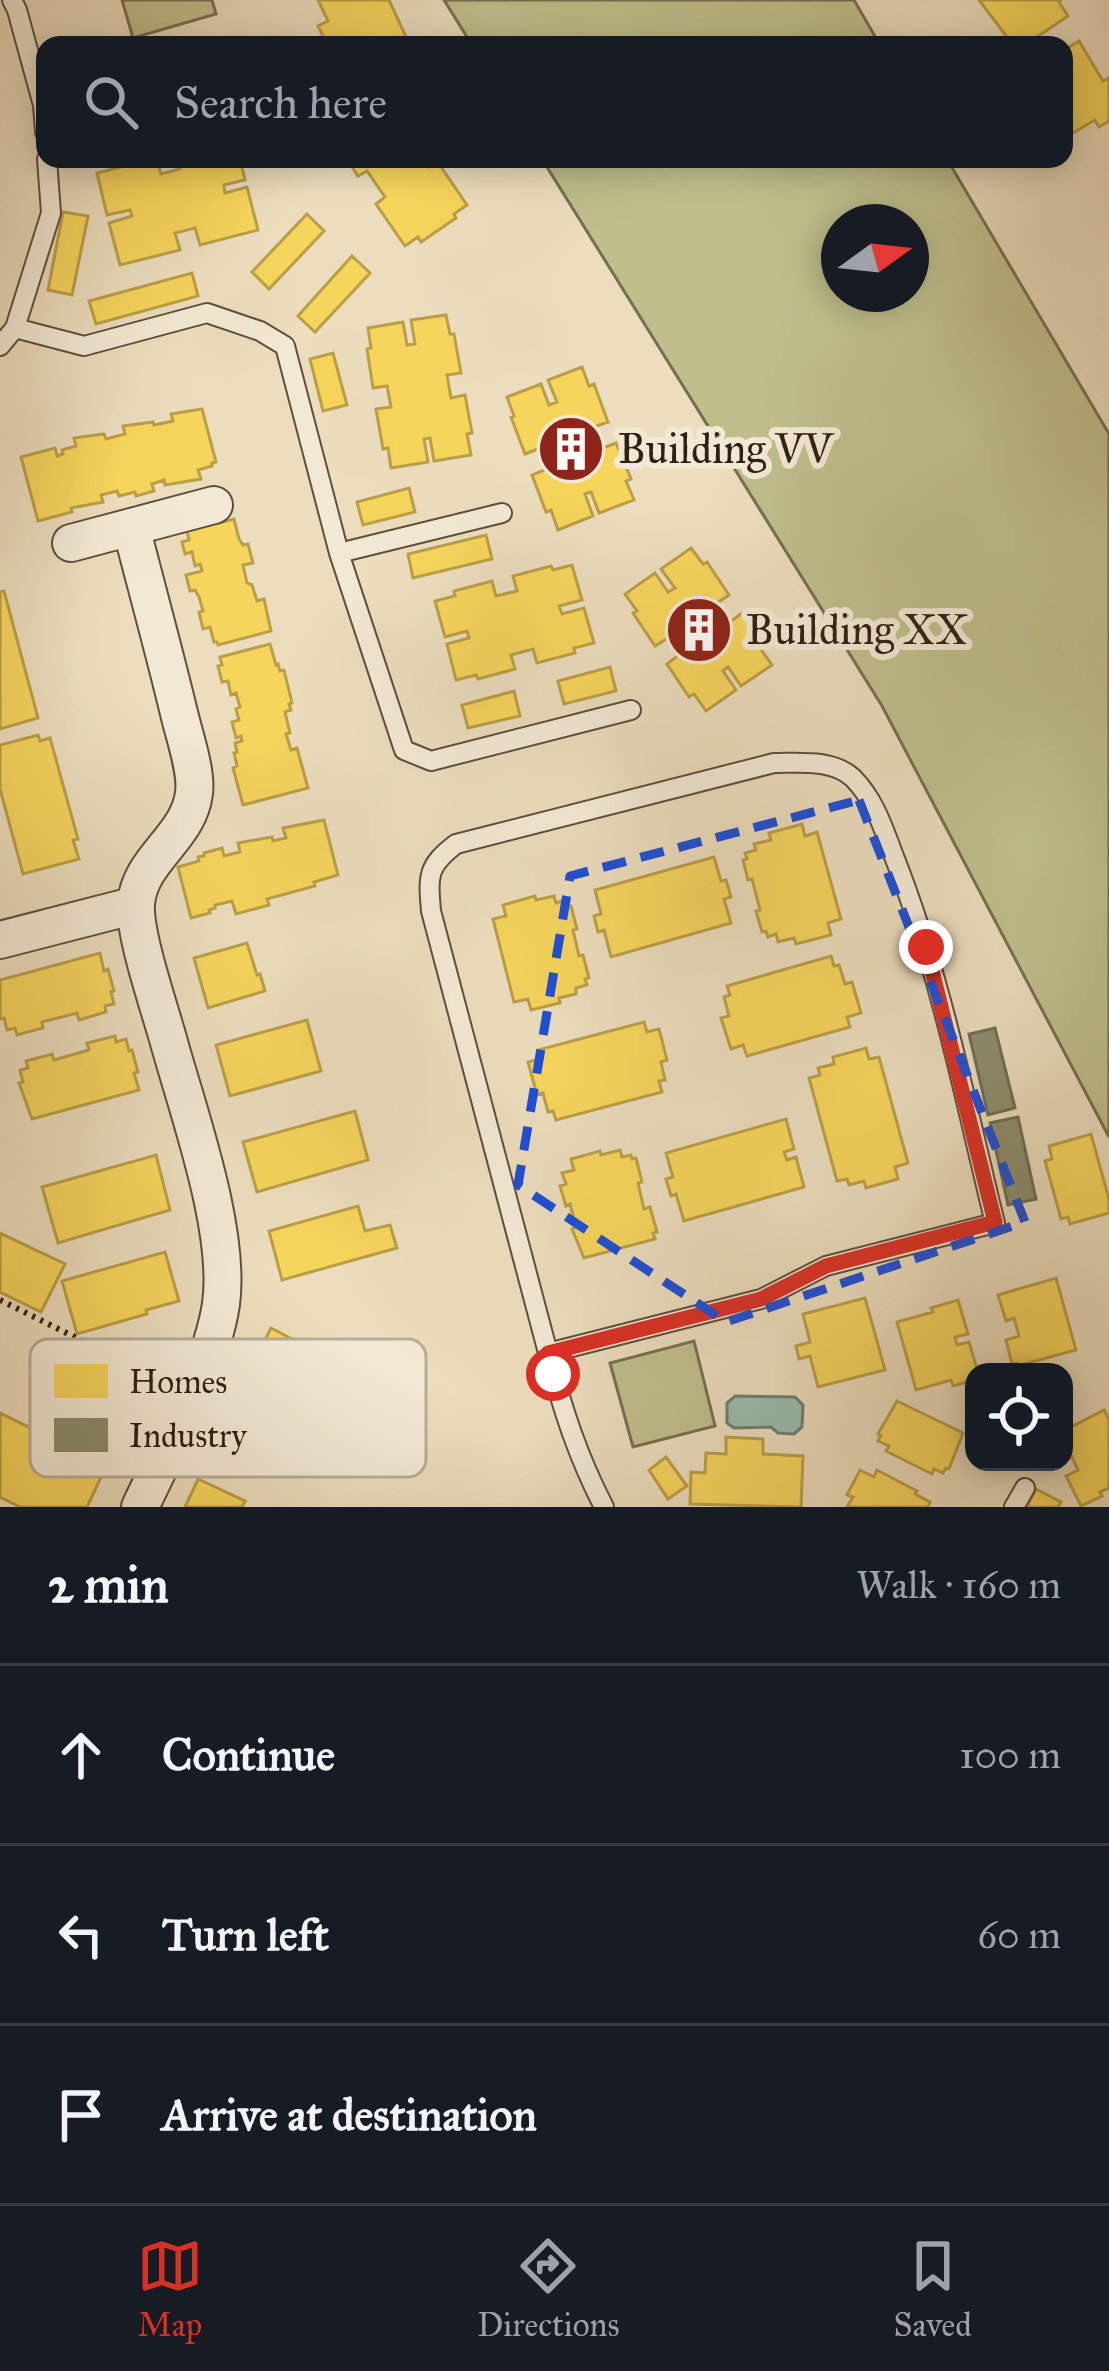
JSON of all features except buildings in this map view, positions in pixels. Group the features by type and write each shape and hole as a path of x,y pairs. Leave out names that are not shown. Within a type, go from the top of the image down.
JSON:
{"street":[{"path":"71,544 214,505"},
{"path":"131,527 195,791 186,824 142,879 136,905 142,945 204,1166 221,1246 222,1297 212,1339"},
{"path":"0,938 136,905"},
{"path":"140,1507 153,1477"}],"lane":[{"path":"12,0 36,79"},
{"path":"0,346 15,328 51,213 48,168"},
{"path":"15,328 85,346 207,313 285,346 339,553 404,750 431,760 631,710"},
{"path":"339,553 502,513"},
{"path":"548,1353 761,1299 826,1266 995,1222 914,906 875,807 850,775 824,764 774,763 457,844 438,858 428,878 431,911 568,1429 604,1507"},
{"path":"1014,1507 1025,1487"}],"path":[{"path":"0,1300 78,1339"}],"highlighted area":[{"path":"859,800 1025,1222 726,1322 518,1185 570,876"}],"green space":[{"path":"122,0 212,0 216,14 132,36"},
{"path":"444,0 854,0 875,36 466,36"},
{"path":"548,168 952,168 1109,434 1109,1137 882,706"},
{"path":"694,1341 715,1426 633,1447 610,1363"}],"shaded area":[{"path":"735,1396 795,1397 803,1405 802,1427 794,1434 778,1433 771,1427 734,1428 727,1423 727,1403"}],"place":[{"name":"Building VV","path":"571,449"},
{"name":"Building XX","path":"699,630"}],"route":[{"path":"553,1374 548,1353 761,1299 826,1266 995,1222 926,947"}]}
